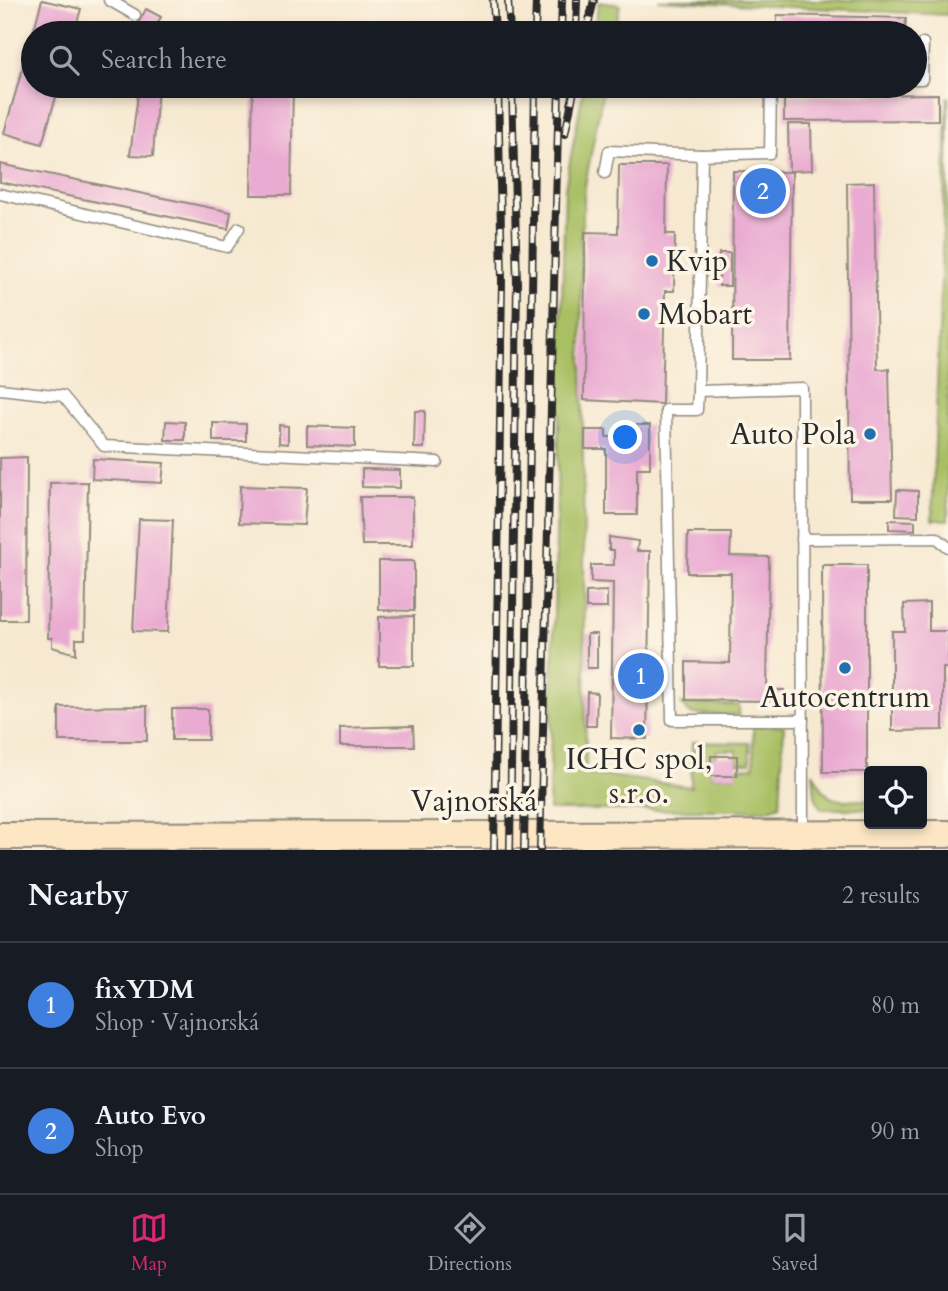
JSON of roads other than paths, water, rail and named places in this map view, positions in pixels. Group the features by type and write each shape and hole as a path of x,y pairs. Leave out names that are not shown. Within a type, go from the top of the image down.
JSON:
{"main road":[{"name":"Vajnorská","path":"5,838 948,834"}],"lane":[{"path":"109,0 135,15"},
{"path":"605,173 609,151 702,155 770,153 771,98"},
{"path":"702,155 697,410 666,410 671,720 803,720"},
{"path":"0,194 226,247 239,228"},
{"path":"698,391 802,388 803,834"},
{"path":"0,389 62,396 104,446 437,462"},
{"path":"802,538 937,538 948,547"}],"railway":[{"path":"493,0 494,21"},
{"path":"508,0 509,21"},
{"path":"535,21 536,0"},
{"path":"561,21 562,0"},
{"path":"576,21 577,0"},
{"path":"589,21 594,0"},
{"path":"494,850 502,280 498,98"},
{"path":"510,850 517,283 512,98"},
{"path":"524,850 535,98"},
{"path":"540,850 559,98"},
{"path":"565,134 572,98"}],"place":[{"name":"Auto Evo","path":"763,191"},
{"name":"Kvip","path":"652,261"},
{"name":"Mobart","path":"644,314"},
{"name":"Auto Pola","path":"870,434"},
{"name":"Autocentrum","path":"845,668"},
{"name":"fixYDM","path":"641,676"},
{"name":"ICHC spol, s.r.o.","path":"639,730"}]}
